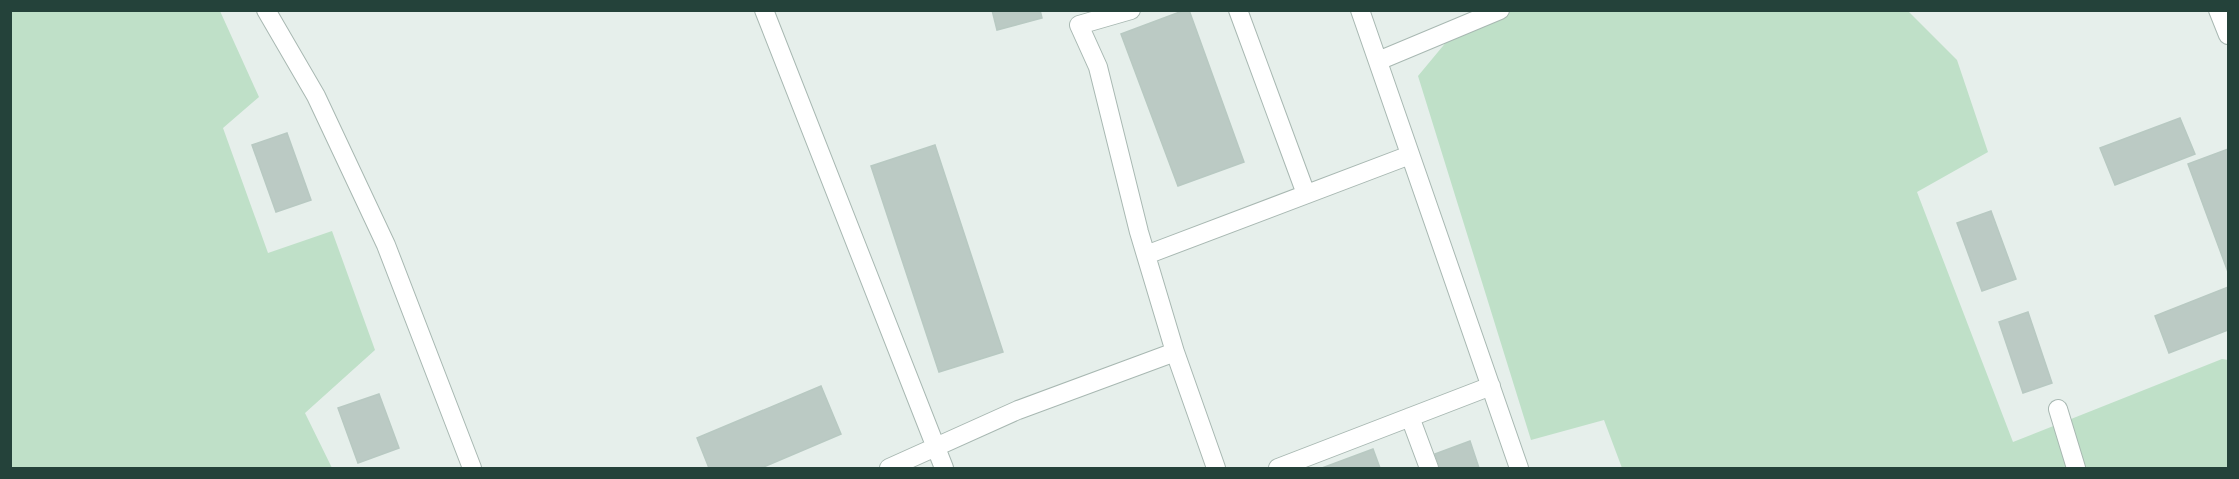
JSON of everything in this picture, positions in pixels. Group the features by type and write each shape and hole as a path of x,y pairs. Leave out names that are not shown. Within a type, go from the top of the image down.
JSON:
{"lane":[{"path":"266,10 316,96 386,245 472,468"},
{"path":"764,10 944,468"},
{"path":"1131,10 1077,18 1098,67 1146,255 1175,352 1216,468"},
{"path":"1238,10 1306,194"},
{"path":"1360,10 1519,468"},
{"path":"1378,61 1500,10"},
{"path":"2218,10 2229,35"},
{"path":"1146,255 1410,155"},
{"path":"889,468 1018,410 1175,352"},
{"path":"1278,468 1491,386"},
{"path":"2058,409 2076,468"},
{"path":"1410,417 1429,468"}],"green space":[{"path":"10,11 220,11 259,97 223,128 268,253 332,231 375,350 305,413 332,468 11,468"},
{"path":"1472,11 1908,11 1957,60 1988,152 1917,192 2013,442 2222,359 2228,360 2228,468 1622,468 1604,420 1531,440 1418,76"}],"building":[{"path":"992,10 1040,10 1042,18 997,30"},
{"path":"1189,10 1244,162 1178,186 1121,34"},
{"path":"2180,118 2195,154 2115,185 2100,148"},
{"path":"287,133 311,200 276,212 252,145"},
{"path":"935,145 1003,352 939,372 871,166"},
{"path":"2228,149 2228,272 2188,164"},
{"path":"1991,211 2016,279 1982,291 1957,223"},
{"path":"2228,287 2228,330 2169,353 2155,316"},
{"path":"2028,312 2052,383 2023,393 1999,322"},
{"path":"821,386 841,434 761,468 709,468 697,438"},
{"path":"379,394 399,448 358,463 338,408"},
{"path":"1470,441 1479,468 1440,468 1435,454"},
{"path":"1373,449 1380,468 1322,468"}]}
